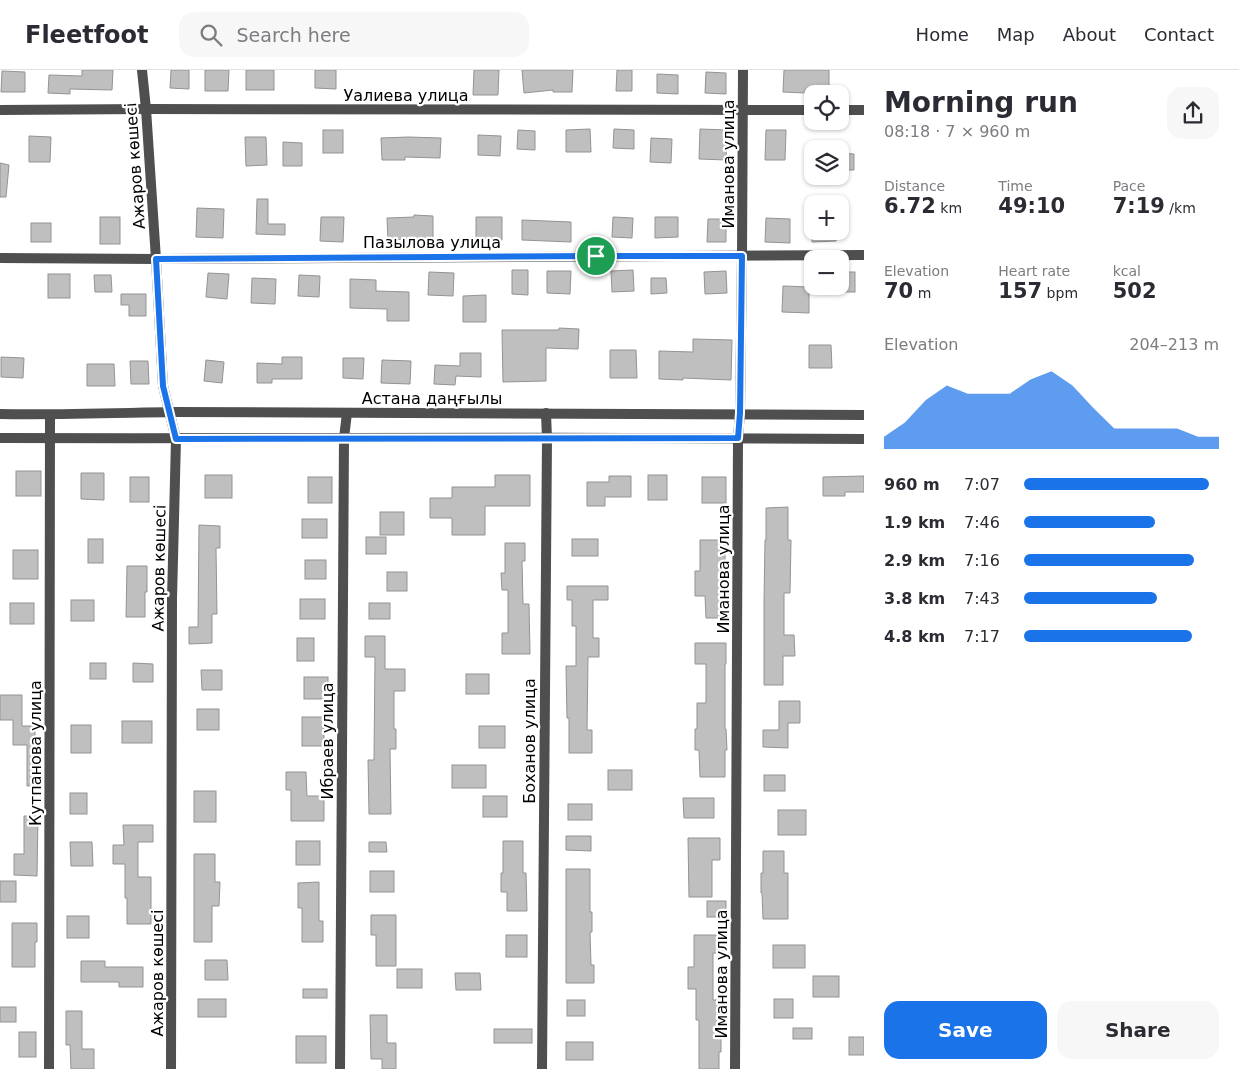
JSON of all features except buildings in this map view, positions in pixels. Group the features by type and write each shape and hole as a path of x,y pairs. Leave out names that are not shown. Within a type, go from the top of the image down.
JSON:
{"street":[{"name":"Ажаров көшесі","path":"142,70 163,386 176,439 172,599 172,1069"},
{"name":"Иманова улица","path":"735,1069 738,438 740,413 743,70"},
{"name":"Уалиева улица","path":"0,110 804,110"},
{"path":"849,110 864,110"},
{"name":"Пазылова улица","path":"0,258 156,259 864,255"},
{"name":"Астана даңғылы","path":"0,414 50,415 170,412 864,415"},
{"name":"Ибраев улица","path":"340,1069 344,438 347,413"},
{"name":"Боханов улица","path":"542,1069 546,413"},
{"name":"Кутпанова улица","path":"49,1069 50,415"},
{"path":"0,438 864,439"}],"route":[{"path":"596,256 742,256 738,438 176,439 163,386 156,259 596,256"}]}
